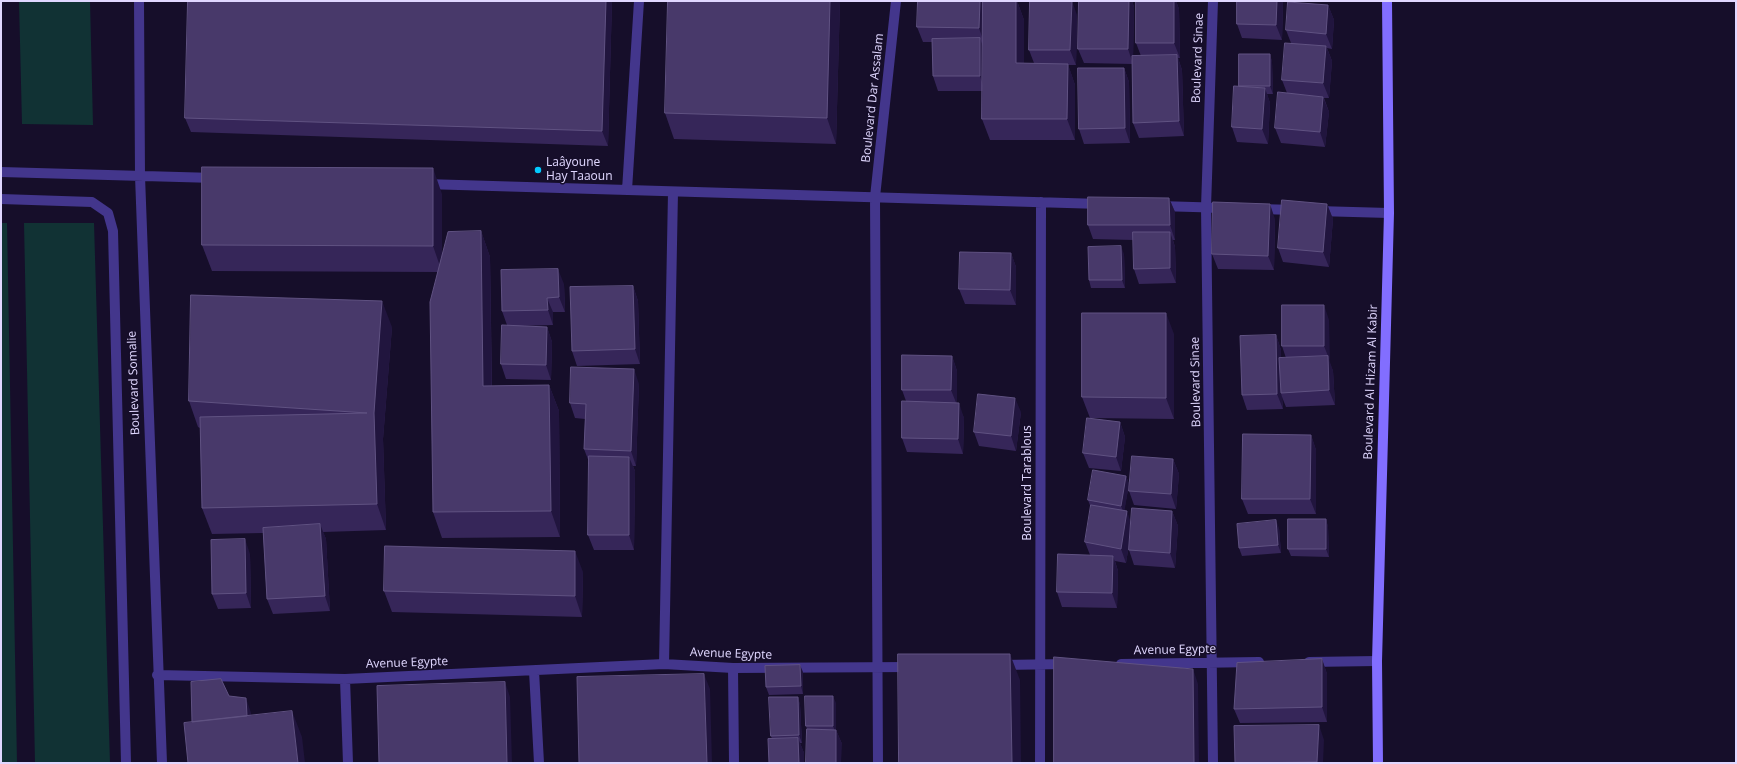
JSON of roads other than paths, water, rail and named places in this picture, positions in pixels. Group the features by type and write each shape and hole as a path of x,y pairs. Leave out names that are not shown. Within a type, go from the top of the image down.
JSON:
{"main road":[{"name":"Boulevard Al Hizam Al Kabir","path":"1378,763 1377,661 1389,213 1387,1"}],"street":[{"name":"Boulevard Somalie","path":"138,1 140,176 157,675 162,763"},
{"path":"627,190 639,1"},
{"name":"Boulevard Dar Assalam","path":"878,763 875,197 896,1"},
{"name":"Boulevard Sinae","path":"1213,1 1206,207 1213,663 1213,763"},
{"path":"1,172 228,178"},
{"path":"411,184 1112,204"},
{"path":"664,664 672,192"},
{"path":"1,199 92,202 108,213 113,232 126,763"},
{"name":"Boulevard Tarablous","path":"1040,763 1042,202"},
{"path":"1151,206 1389,213"},
{"path":"1299,662 1377,661"},
{"name":"Avenue Egypte","path":"1111,664 1268,662"},
{"name":"Avenue Egypte","path":"157,675 344,679 664,664 733,668 924,666"},
{"path":"994,665 1079,664"},
{"path":"733,668 734,763"},
{"path":"534,671 539,763"},
{"path":"344,679 348,763"}],"place":[{"name":"Laâyoune Hay Taaoun","path":"538,170"}]}
